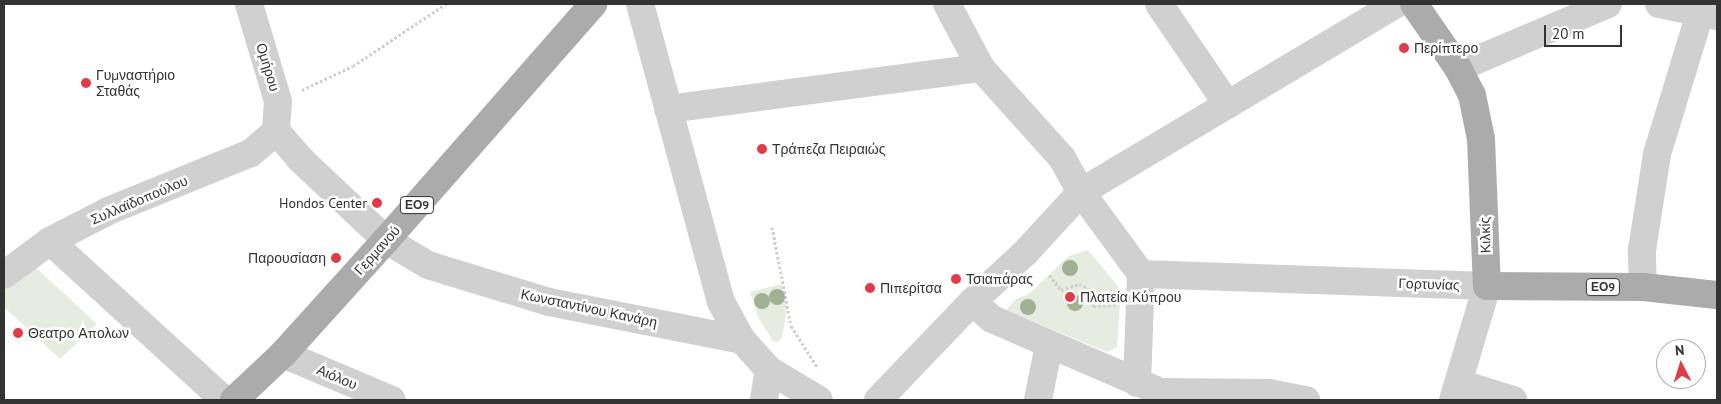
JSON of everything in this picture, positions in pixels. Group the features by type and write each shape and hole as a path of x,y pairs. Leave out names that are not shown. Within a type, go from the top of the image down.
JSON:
{"main road":[{"name":"Γερμανού","path":"234,400 283,354 386,240 593,4"},
{"name":"Κιλκίς","path":"1414,4 1458,68 1472,95 1481,139 1487,286"},
{"name":"Γορτυνίας","path":"1487,286 1643,287 1717,296"}],"street":[{"name":"Ομήρου","path":"249,4 278,101 276,131"},
{"path":"640,4 721,302 742,340 769,370 821,388"},
{"path":"947,4 981,68 1062,158 1081,192 1141,274 1153,392"},
{"path":"1159,4 1228,105"},
{"path":"878,400 972,302 1025,253 1081,192 1396,4"},
{"path":"1458,68 1608,4"},
{"path":"1643,287 1642,250 1657,154 1709,15 1659,4"},
{"path":"668,109 981,68"},
{"name":"Κωνσταντίνου Κανάρη","path":"276,131 300,160 386,240 428,265 549,302 742,340"},
{"name":"Συλλαϊδοπούλου","path":"4,274 50,241 108,211 250,153 276,131"},
{"path":"50,241 224,400"},
{"name":"Γορτυνίας","path":"1141,274 1487,286"},
{"name":"Κιλκίς","path":"1456,392 1487,286"},
{"path":"972,302 992,318 1153,392 1269,393 1306,400"},
{"path":"1038,400 1049,345"},
{"name":"Αιόλου","path":"283,354 392,400"},
{"path":"764,400 769,370"},
{"path":"1456,392 1513,400"}],"path":[{"path":"278,101 353,66 446,4"},
{"path":"772,227 791,326 821,388"},
{"path":"1050,276 1061,290 1079,284 1088,288 1093,306 1120,305"}],"shaded area":[{"name":"Πλατεία Κύπρου","path":"1088,250 1121,290 1117,347 1107,352 1006,310 1016,299 1029,294 1069,256"},
{"path":"32,264 97,324 60,359 4,307 4,290"},
{"path":"782,284 787,309 782,338 778,342 773,341 758,317 750,292"}],"place":[{"name":"Περίπτερο","path":"1404,48"},
{"name":"Γυμναστήριο Σταθάς","path":"86,83"},
{"name":"Τράπεζα Πειραιώς","path":"762,149"},
{"name":"Hondos Center","path":"377,203"},
{"name":"Παρουσίαση","path":"336,258"},
{"name":"Τσιαπάρας","path":"956,279"},
{"name":"Πιπερίτσα","path":"870,288"},
{"name":"Πλατεία Κύπρου","path":"1070,297"},
{"name":"Θεατρο Απολων","path":"18,333"}]}
